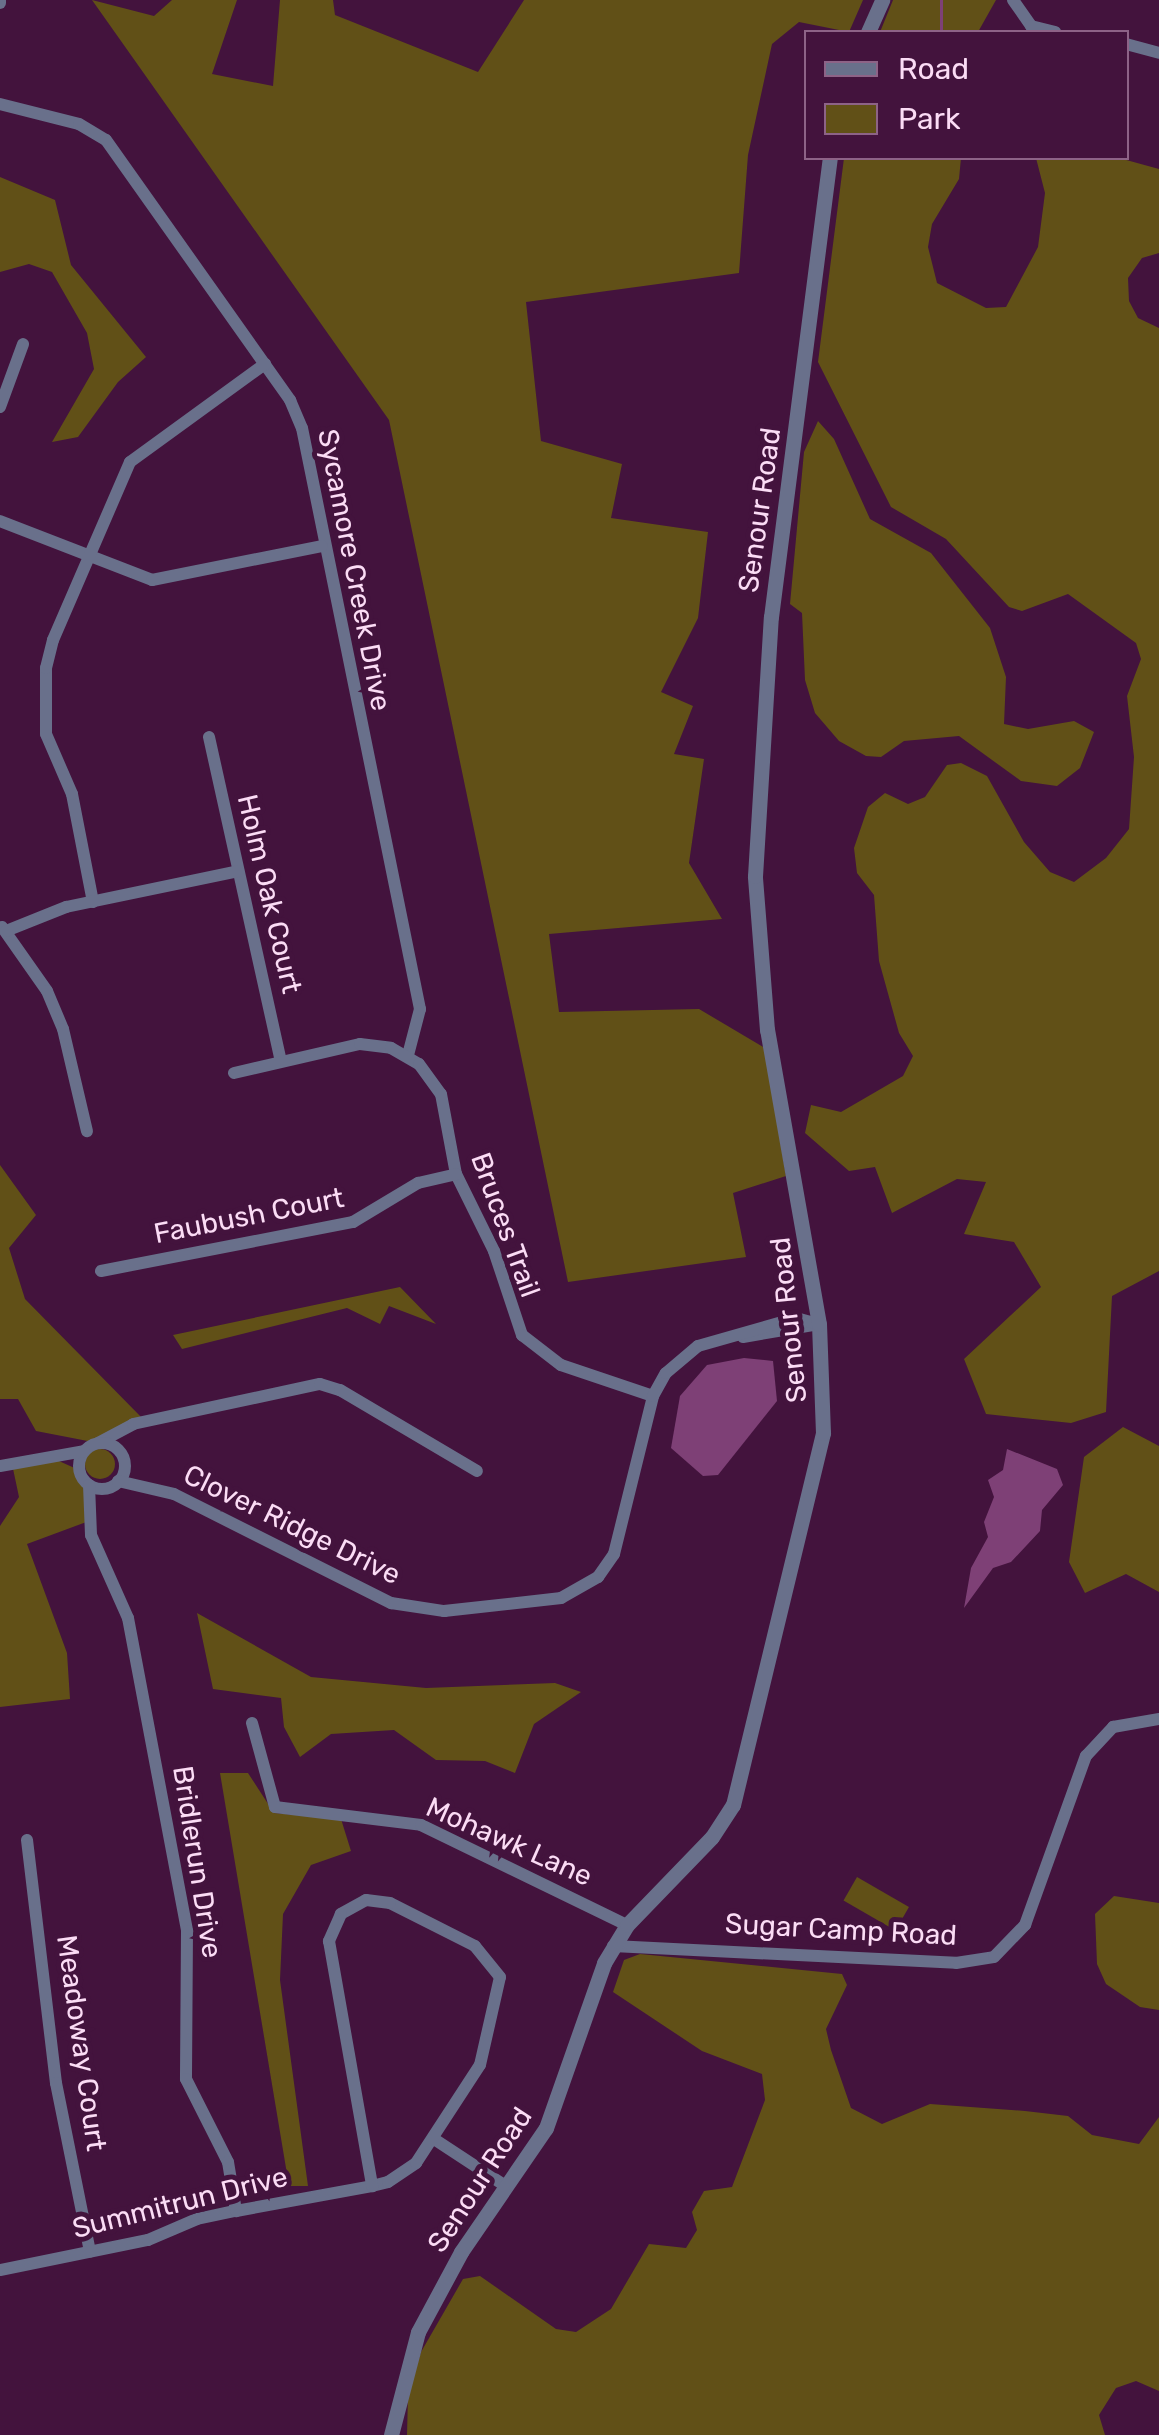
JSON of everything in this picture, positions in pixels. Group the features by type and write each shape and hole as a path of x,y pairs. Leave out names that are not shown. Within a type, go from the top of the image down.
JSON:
{"street":[{"path":"869,30 882,0"},
{"path":"1013,0 1031,26 1047,30"},
{"path":"1129,45 1159,53"},
{"name":"Sycamore Creek Drive","path":"0,104 80,124 106,140 265,364 302,428 322,546 420,1009 408,1056"},
{"name":"Senour Road","path":"391,2435 418,2332 461,2252 507,2187 558,2103 613,1946 627,1925 712,1837 741,1784 823,1433 819,1324 767,1030 755,876 767,657 830,160"},
{"path":"0,407 23,344"},
{"path":"93,902 72,794 51,751 43,710 53,640 130,462 265,364"},
{"path":"0,521 88,560 152,580 322,546"},
{"name":"Holm Oak Court","path":"209,737 281,1061"},
{"path":"88,1131 63,1029 47,991 3,928 42,914 238,871"},
{"path":"234,1073 360,1044 408,1056"},
{"name":"Bruces Trail","path":"408,1056 442,1094 456,1174 494,1251 510,1312 530,1344 562,1365 653,1396"},
{"name":"Faubush Court","path":"101,1272 353,1222 418,1183 456,1174"},
{"name":"Clover Ridge Drive","path":"89,1485 146,1485 391,1603 444,1611 541,1602 587,1585 614,1554 653,1396 688,1353 796,1318 819,1324"},
{"path":"0,1466 84,1450 132,1424 329,1386 478,1471"},
{"path":"89,1521 115,1484 132,1424"},
{"name":"Clover Ridge Drive","path":"98,1443 122,1456 146,1485"},
{"path":"79,1470 84,1450"},
{"path":"50,1457 79,1470 89,1485"},
{"name":"Bridlerun Drive","path":"89,1485 89,1521 128,1618 187,1931 186,2079 228,2162 236,2211"},
{"name":"Sugar Camp Road","path":"613,1946 956,1963 994,1957 1025,1925 1096,1741 1122,1724 1159,1719"},
{"name":"Mohawk Lane","path":"252,1723 274,1807 420,1825 627,1925"},
{"name":"Meadoway Court","path":"28,1840 56,2083 90,2252"},
{"name":"Summitrun Drive","path":"0,2270 90,2252 236,2211 372,2186 406,2172 434,2138 480,2064 500,1977 475,1946 390,1903 366,1900 341,1914 329,1941 372,2186"},
{"path":"434,2138 507,2187"}],"green space":[{"path":"92,0 154,16 172,0 237,0 212,74 273,86 280,0 333,0 335,15 478,72 524,0 863,0 850,30 799,22 772,44 748,155 739,273 526,302 541,441 622,464 611,518 708,532 698,618 661,692 693,706 674,754 704,759 689,863 722,919 549,934 559,1012 699,1009 765,1048 786,1176 733,1193 746,1257 568,1282 389,420"},
{"path":"893,0 996,0 979,30 881,30"},
{"path":"844,160 961,160 959,179 932,224 928,247 937,283 986,308 1006,307 1038,247 1045,193 1037,160 1126,160 1159,169 1159,253 1142,258 1128,278 1129,301 1138,318 1159,328 1159,1271 1112,1296 1106,1412 1071,1423 986,1414 964,1359 1041,1287 1014,1242 964,1234 986,1182 957,1179 892,1213 875,1167 849,1171 805,1133 811,1105 841,1112 903,1076 913,1056 899,1033 879,961 874,895 857,873 854,848 868,807 885,793 908,804 925,797 947,765 961,763 987,776 1024,842 1050,872 1074,882 1106,858 1129,829 1134,757 1127,696 1141,659 1136,643 1068,594 1022,611 1009,607 946,539 891,507 818,362"},
{"path":"0,177 55,200 71,265 146,357 118,382 78,437 52,442 94,369 87,333 52,272 29,264 0,272"},
{"path":"818,421 834,439 870,519 931,553 990,628 1006,677 1004,724 1028,729 1074,721 1094,732 1080,768 1057,786 1021,781 959,736 904,741 881,757 866,756 839,741 815,713 805,680 802,613 790,604 804,452"},
{"path":"0,1165 36,1215 9,1248 25,1299 145,1421 98,1443 36,1431 18,1399 0,1399"},
{"path":"400,1287 436,1324 389,1306 380,1324 347,1308 182,1349 173,1335"},
{"path":"1123,1427 1159,1446 1159,1592 1126,1574 1085,1593 1069,1562 1084,1457"},
{"path":"100,1449 111,1453 115,1464 111,1475 100,1479 89,1475 85,1464 89,1453"},
{"path":"50,1457 79,1470 89,1485 89,1521 27,1544 67,1653 70,1699 0,1707 0,1526 19,1497 12,1464"},
{"path":"197,1613 311,1677 426,1688 555,1683 581,1692 534,1724 515,1773 485,1761 436,1760 394,1730 331,1734 300,1757 284,1727 281,1698 213,1689"},
{"path":"220,1773 248,1773 274,1813 341,1819 351,1851 311,1865 283,1914 280,1980 308,2186 289,2186"},
{"path":"857,1877 909,1907 895,1930 843,1900"},
{"path":"1114,1896 1159,1903 1159,2010 1140,2007 1106,1984 1097,1964 1095,1914"},
{"path":"640,1954 842,1974 847,1985 826,2029 831,2050 851,2108 882,2124 930,2104 1025,2111 1068,2116 1092,2135 1139,2144 1159,2117 1159,2391 1136,2381 1116,2388 1099,2415 1105,2435 407,2435 408,2395 421,2352 463,2279 480,2276 556,2329 576,2332 611,2309 649,2244 686,2248 697,2230 692,2212 704,2191 732,2187 765,2100 762,2074 702,2051 613,1992 624,1960"}],"shaded area":[{"path":"744,1358 773,1361 777,1401 718,1475 703,1476 671,1448 680,1396 707,1365"},
{"path":"1007,1449 1057,1469 1063,1485 1042,1510 1040,1531 1011,1562 993,1568 964,1608 971,1568 988,1537 984,1522 994,1497 988,1480 1003,1470"}],"waterway":[{"path":"941,0 941,30"}]}
